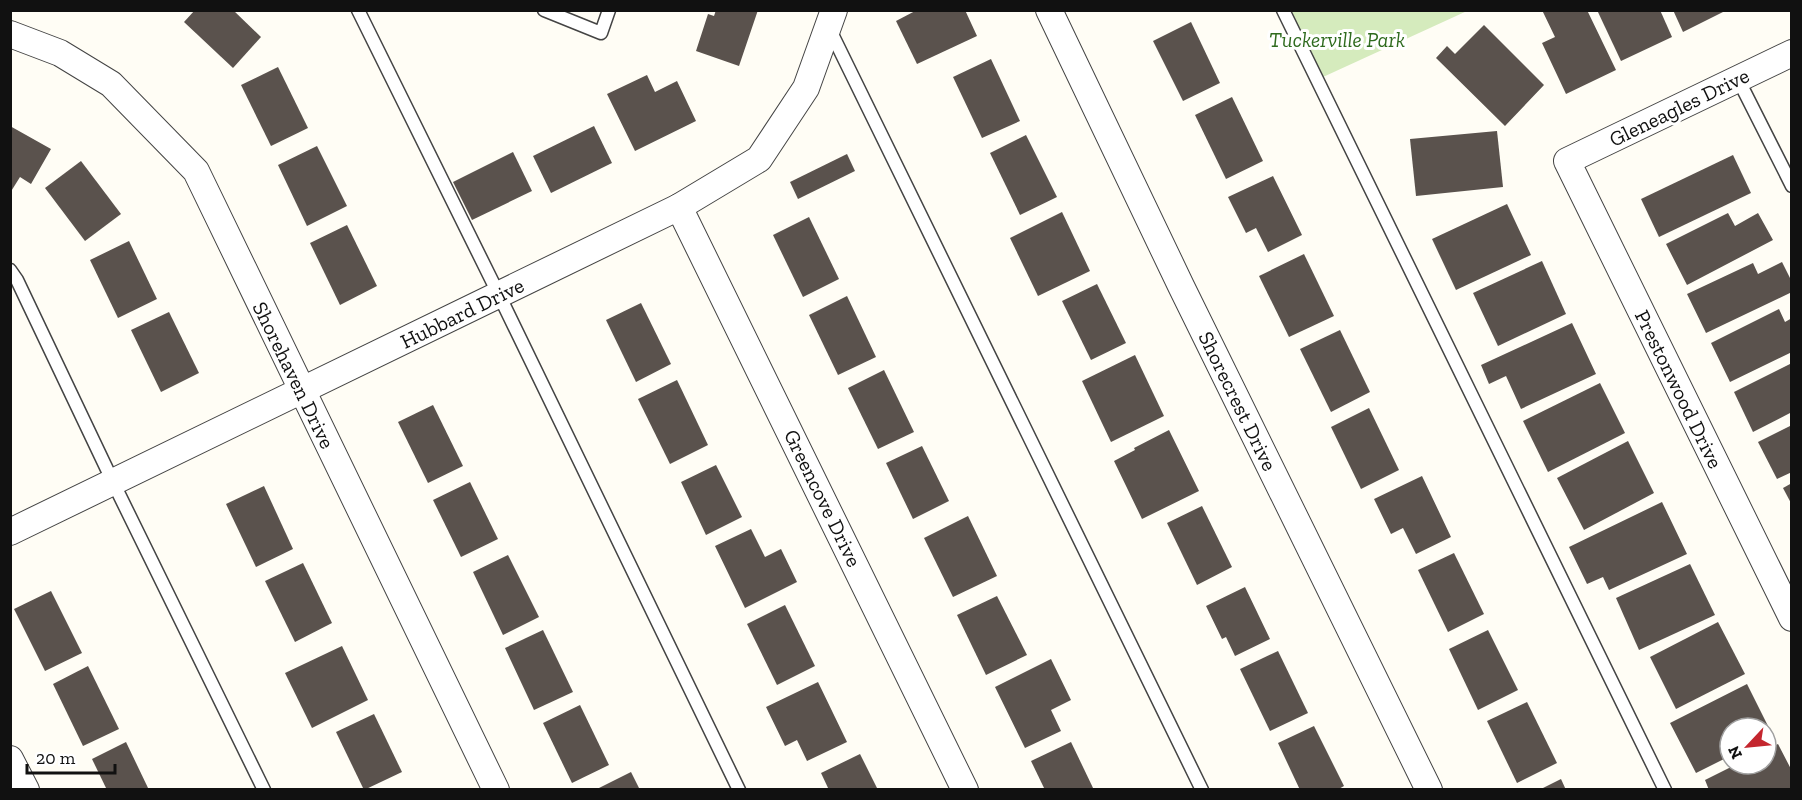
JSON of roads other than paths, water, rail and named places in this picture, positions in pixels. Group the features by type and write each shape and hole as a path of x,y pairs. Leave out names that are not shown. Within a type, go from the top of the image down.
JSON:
{"street":[{"name":"Shorecrest Drive","path":"1049,10 1429,789"},
{"name":"Hubbard Drive","path":"10,532 679,207 759,159 806,88 831,19"},
{"name":"Shorehaven Drive","path":"10,34 60,53 111,84 196,171 301,392 496,789"},
{"name":"Gleneagles Drive","path":"1567,161 1791,53"},
{"name":"Prestonwood Drive","path":"1567,161 1784,585 1791,618"},
{"name":"Greencove Drive","path":"679,207 965,789"},
{"path":"10,759 26,789"}],"lane":[{"path":"358,10 739,789"},
{"path":"544,10 601,33 609,10"},
{"path":"1283,10 1665,789"},
{"path":"831,19 1202,789"},
{"path":"1738,79 1791,186"},
{"path":"10,270 17,280 113,482 264,789"}],"park label":[{"name":"Tuckerville Park","path":"1337,39"}]}
